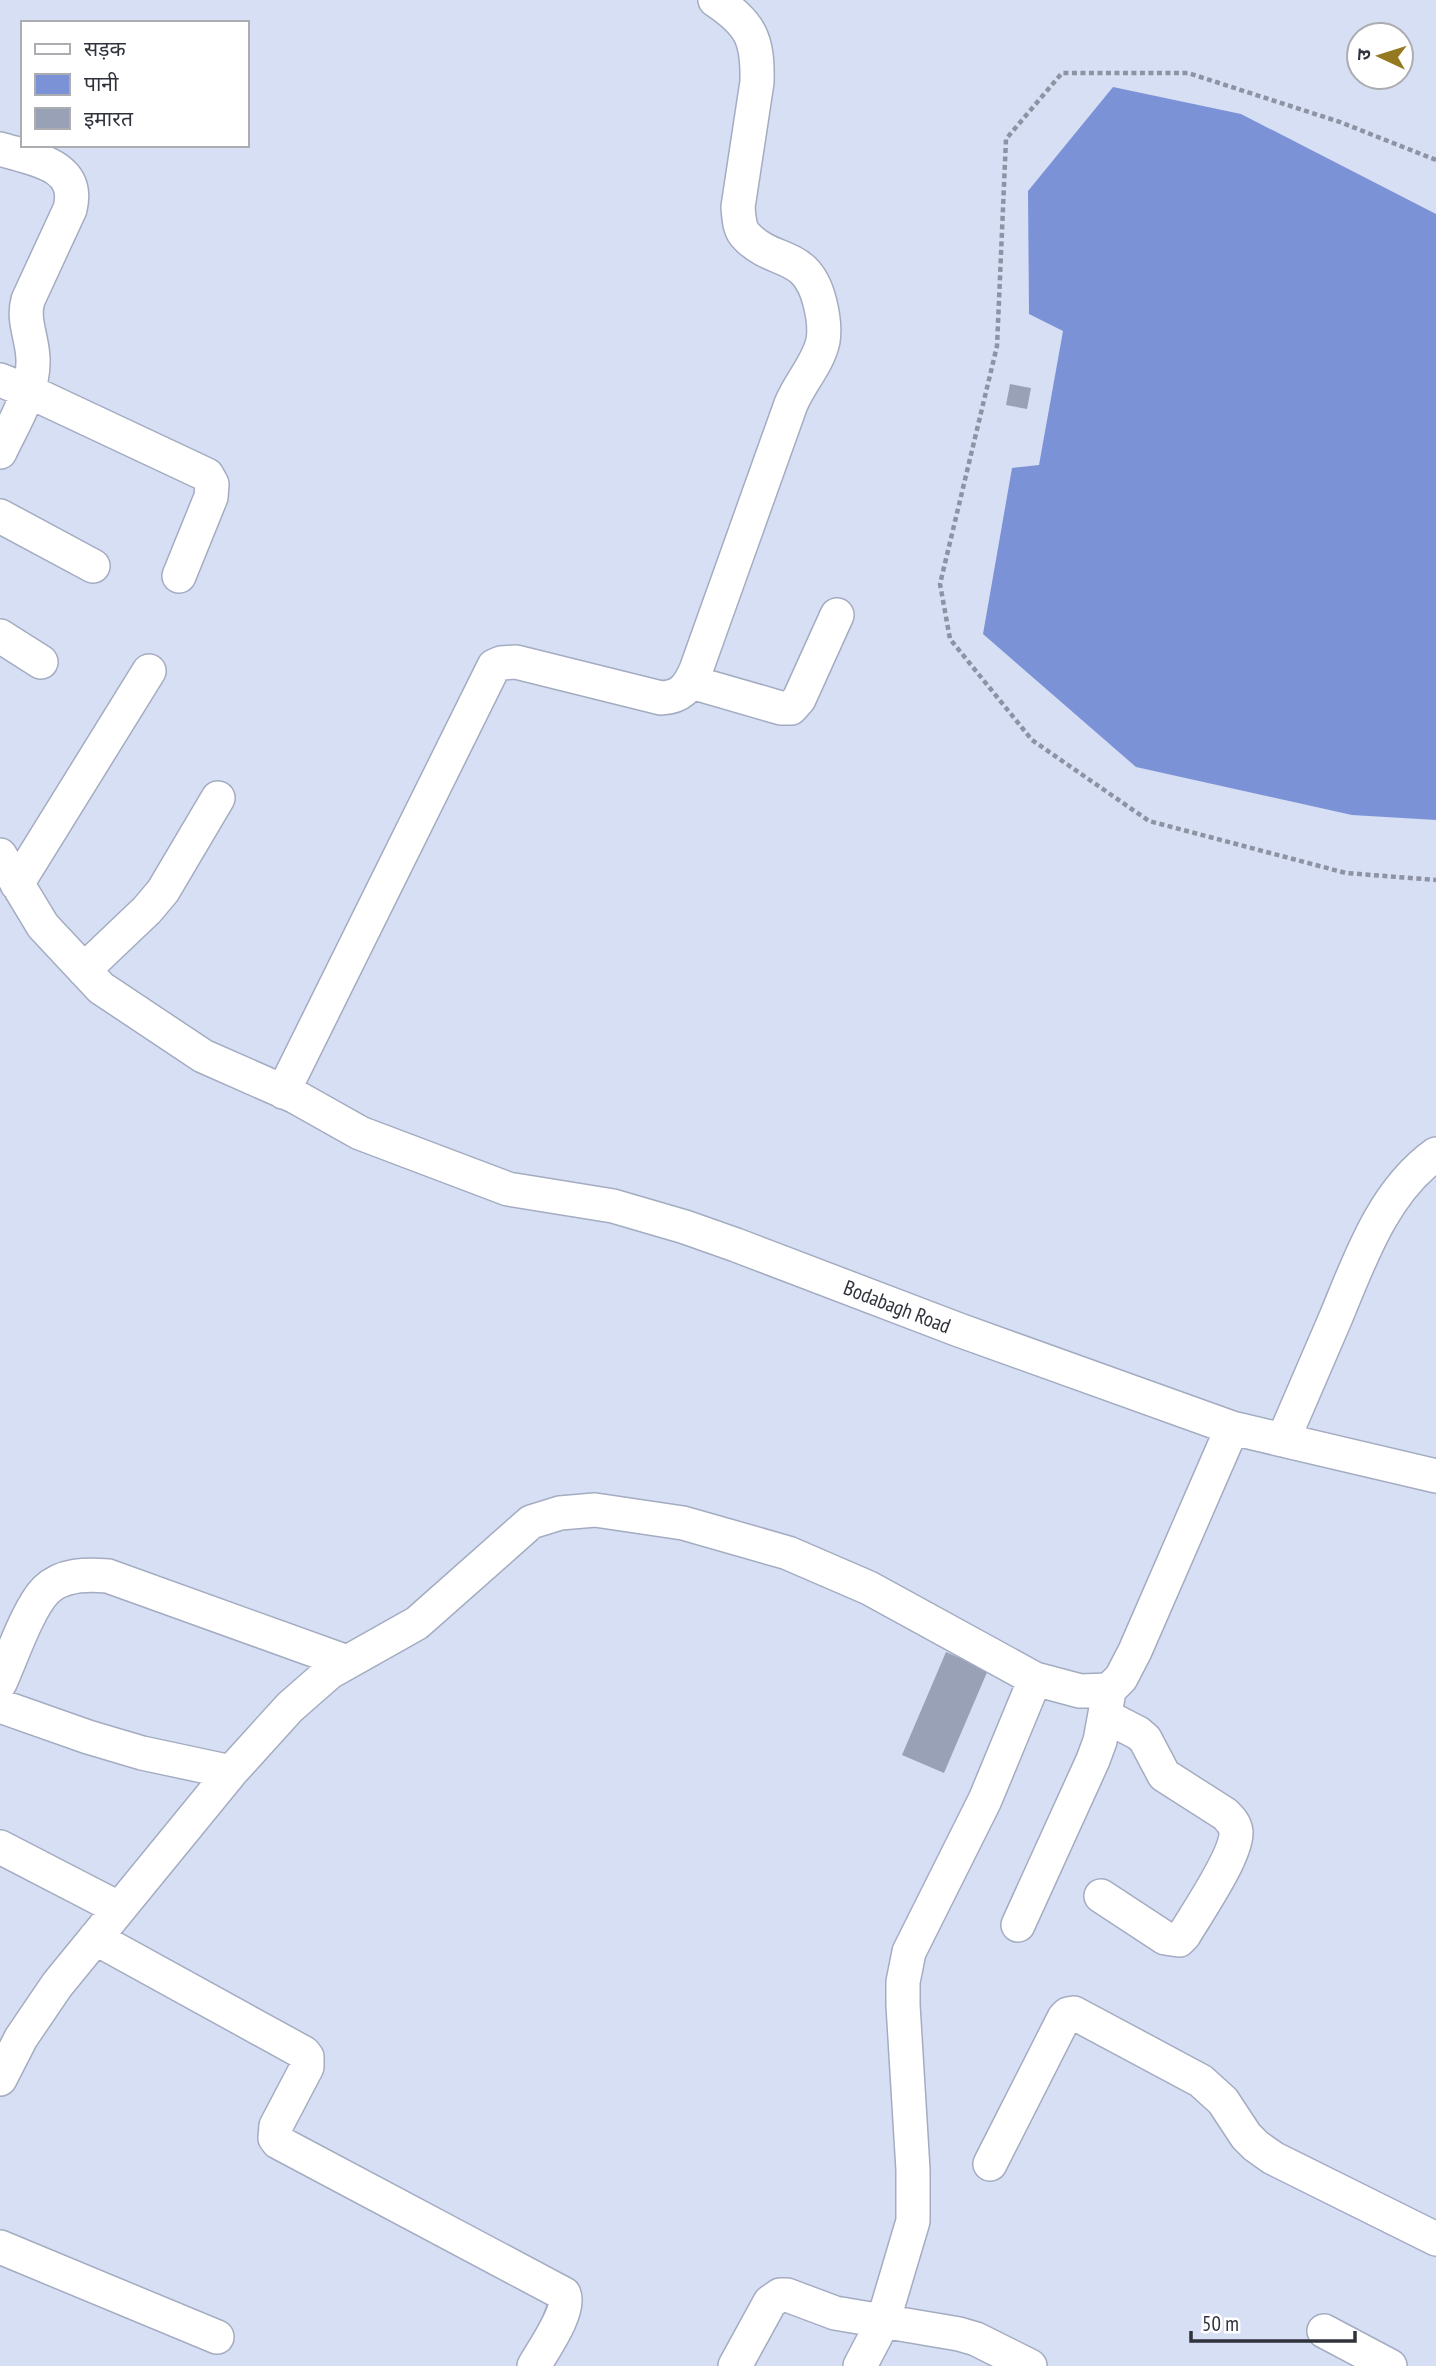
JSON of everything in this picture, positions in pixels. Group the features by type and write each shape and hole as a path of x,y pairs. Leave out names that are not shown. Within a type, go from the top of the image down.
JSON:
{"street":[{"path":"289,1094 494,666 516,662 661,698 671,698 682,693 691,682 791,404 816,361 823,338 823,321 813,283 807,274 789,260 756,245 745,236 739,224 737,207 758,62 748,29 737,14 715,0"},
{"path":"0,149 57,169 72,185 73,196 70,209 25,309 33,360 14,385 0,452"},
{"path":"14,385 201,471 211,480 211,497 179,576"},
{"path":"0,516 93,566"},
{"path":"691,682 781,708 791,708 799,699 837,615"},
{"path":"0,636 41,662"},
{"path":"17,884 149,671"},
{"path":"84,970 147,910 163,891 218,798"},
{"name":"Bodabagh Road","path":"0,855 43,926 101,988 203,1056 289,1094 360,1133 508,1189 613,1206 698,1232 1232,1428 1436,1476"},
{"path":"1283,1440 1369,1240 1393,1197 1419,1167 1436,1154"},
{"path":"1018,1924 1093,1760 1107,1703 1135,1651 1232,1428"},
{"path":"0,2079 20,2038 57,1985 118,1908 290,1707 330,1672 417,1623 531,1522 560,1513 595,1510 683,1522 788,1553 869,1588 1035,1679 1080,1691 1107,1703 1150,1747 1164,1775 1226,1814 1233,1821 1236,1830 1232,1851 1184,1935 1178,1940 1165,1938 1101,1896"},
{"path":"0,1683 32,1611 46,1590 63,1580 87,1574 108,1576 347,1662"},
{"path":"860,2366 883,2322 913,2221 913,2170 903,1993 905,1966 918,1931 985,1800 1035,1679"},
{"path":"0,1706 142,1753 232,1772"},
{"path":"0,1847 118,1908"},
{"path":"95,1937 304,2053 307,2067 275,2131 275,2138 284,2147 564,2294 565,2309 534,2366"},
{"path":"990,2164 1064,2018 1074,2013 1201,2081 1223,2101 1246,2136 1273,2158 1436,2239"},
{"path":"0,2247 217,2337"},
{"path":"736,2366 771,2302 780,2295 788,2295 835,2313 959,2334 976,2339 1030,2366"},
{"path":"1324,2331 1390,2366"}],"path":[{"path":"1436,160 1340,122 1188,73 1062,73 1006,139 997,346 940,584 950,639 1032,740 1149,821 1346,873 1436,880"}],"water":[{"path":"1113,87 1241,114 1436,214 1436,820 1352,815 1136,767 983,634 1012,468 1039,465 1063,331 1029,314 1028,191"}],"building":[{"path":"1010,384 1031,388 1027,409 1006,405"},
{"path":"946,1652 988,1670 944,1773 902,1755"}]}
